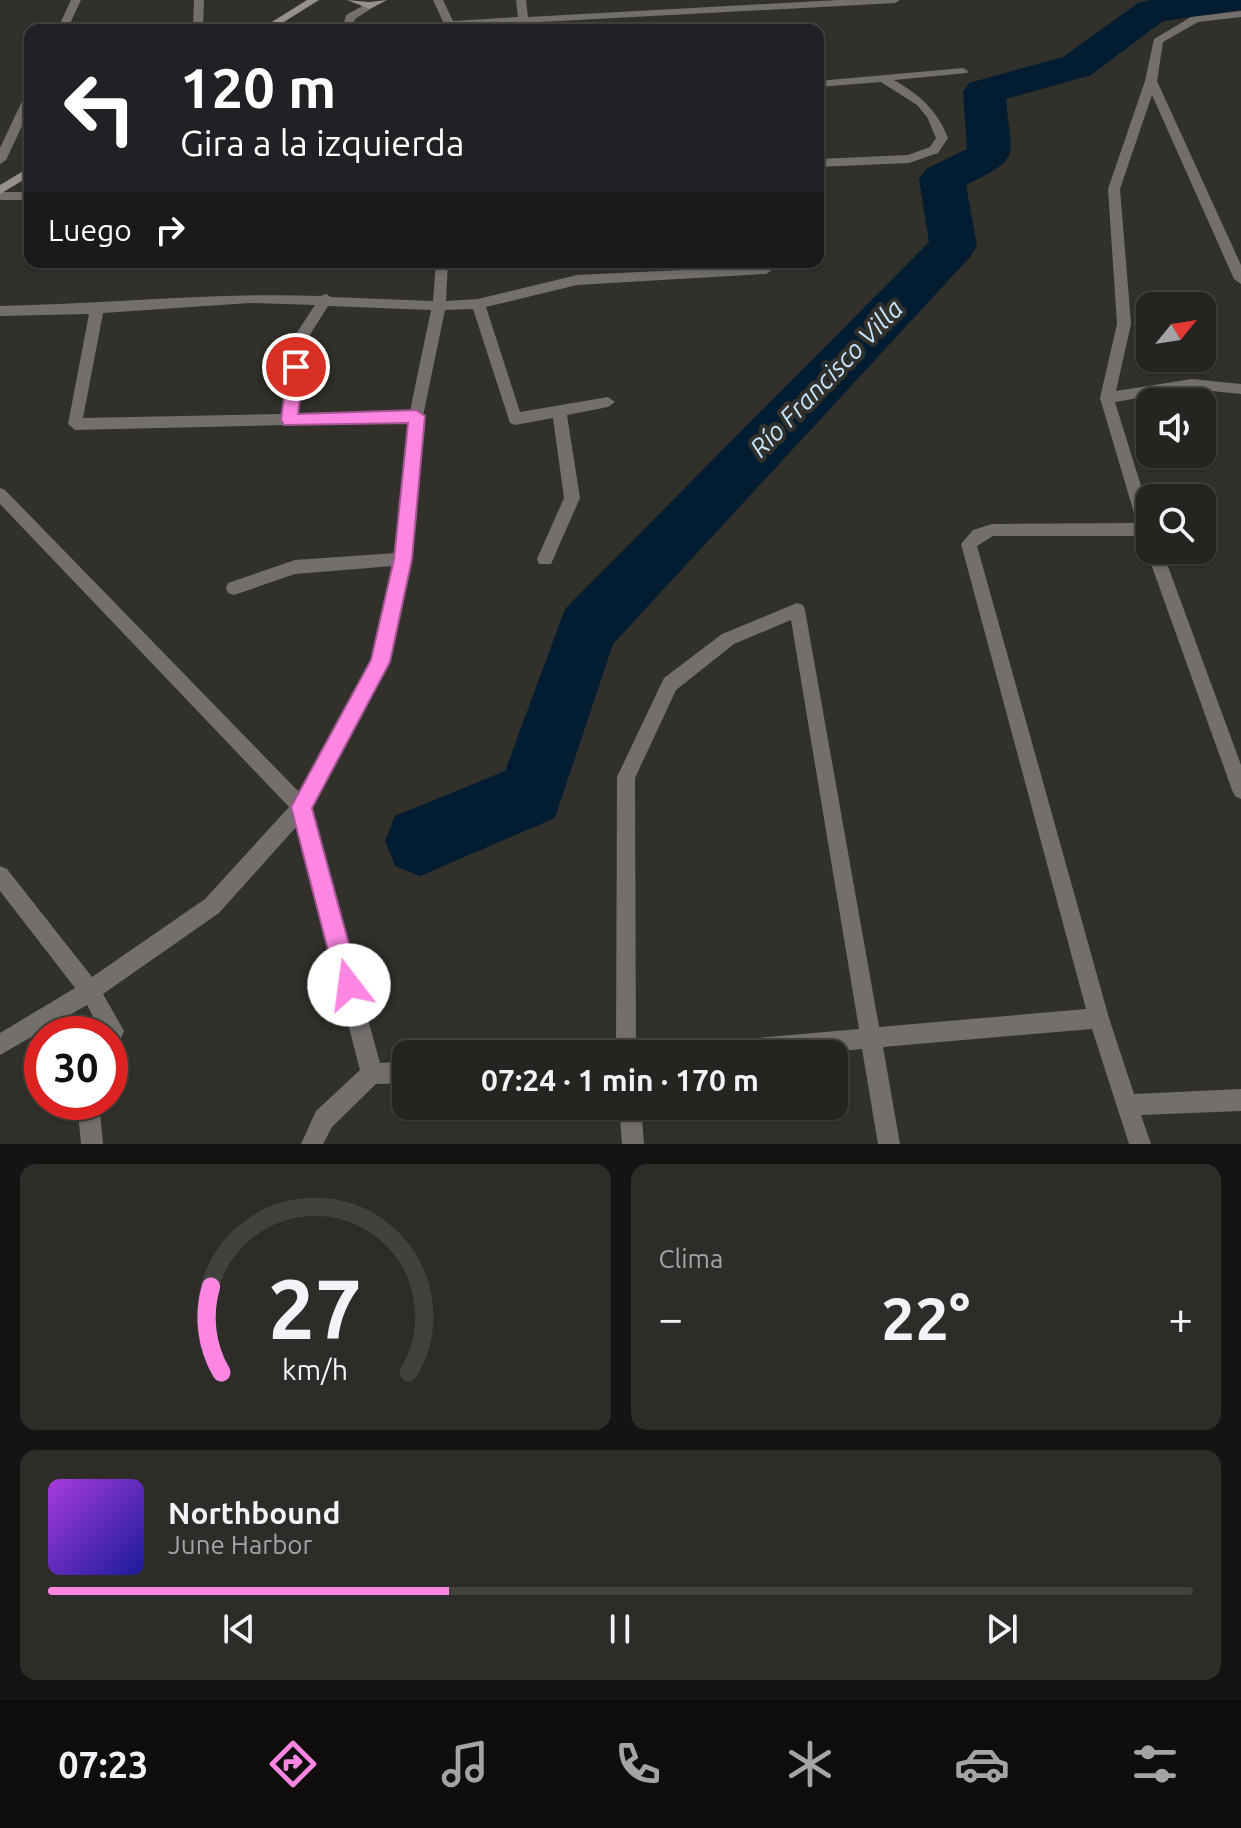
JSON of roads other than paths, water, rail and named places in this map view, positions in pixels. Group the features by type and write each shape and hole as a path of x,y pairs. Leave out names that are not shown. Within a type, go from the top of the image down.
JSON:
{"street":[{"path":"65,24 76,0"},
{"path":"198,24 199,0"},
{"path":"274,24 314,0"},
{"path":"352,0 370,6"},
{"path":"348,24 350,17 382,0"},
{"path":"438,0 449,24 756,4 895,0"},
{"path":"521,0 523,20"},
{"path":"661,0 665,12"},
{"path":"1136,494 1107,398 1124,324 1114,189 1151,81 1158,41 1195,19 1241,15"},
{"path":"824,84 963,71"},
{"path":"824,163 909,159 934,150 942,138 935,116 914,96 885,80"},
{"path":"1151,81 1241,279"},
{"path":"0,160 24,110"},
{"path":"0,190 24,175"},
{"path":"0,196 24,196"},
{"path":"0,1045 90,991 212,906 301,807 380,662 403,559 416,416 439,306 442,268"},
{"path":"576,268 577,280"},
{"path":"0,311 97,309 250,298 439,306 478,304 577,280 766,270"},
{"path":"289,420 299,340 326,299"},
{"path":"478,304 515,419 608,402"},
{"path":"97,309 75,424 416,416"},
{"path":"1107,398 1192,384 1241,389"},
{"path":"545,559 572,498 559,411"},
{"path":"0,494 301,807 372,1074"},
{"path":"1136,534 992,530 979,535 969,544 1099,1018 1140,1144"},
{"path":"234,588 295,567 403,559"},
{"path":"1159,564 1241,790"},
{"path":"626,1040 626,777 670,684 728,639 797,610 889,1144"},
{"path":"0,876 90,991 105,1016"},
{"path":"848,1041 1099,1018"},
{"path":"312,1144 324,1119 372,1074 392,1073"},
{"path":"1129,1105 1241,1100"},
{"path":"90,1120 92,1144"},
{"path":"631,1120 633,1144"}],"waterway":[{"name":"Río Francisco Villa","path":"420,841 531,794 587,629 953,246 942,179 989,156 984,92 1077,66 1152,11 1237,0"}]}
